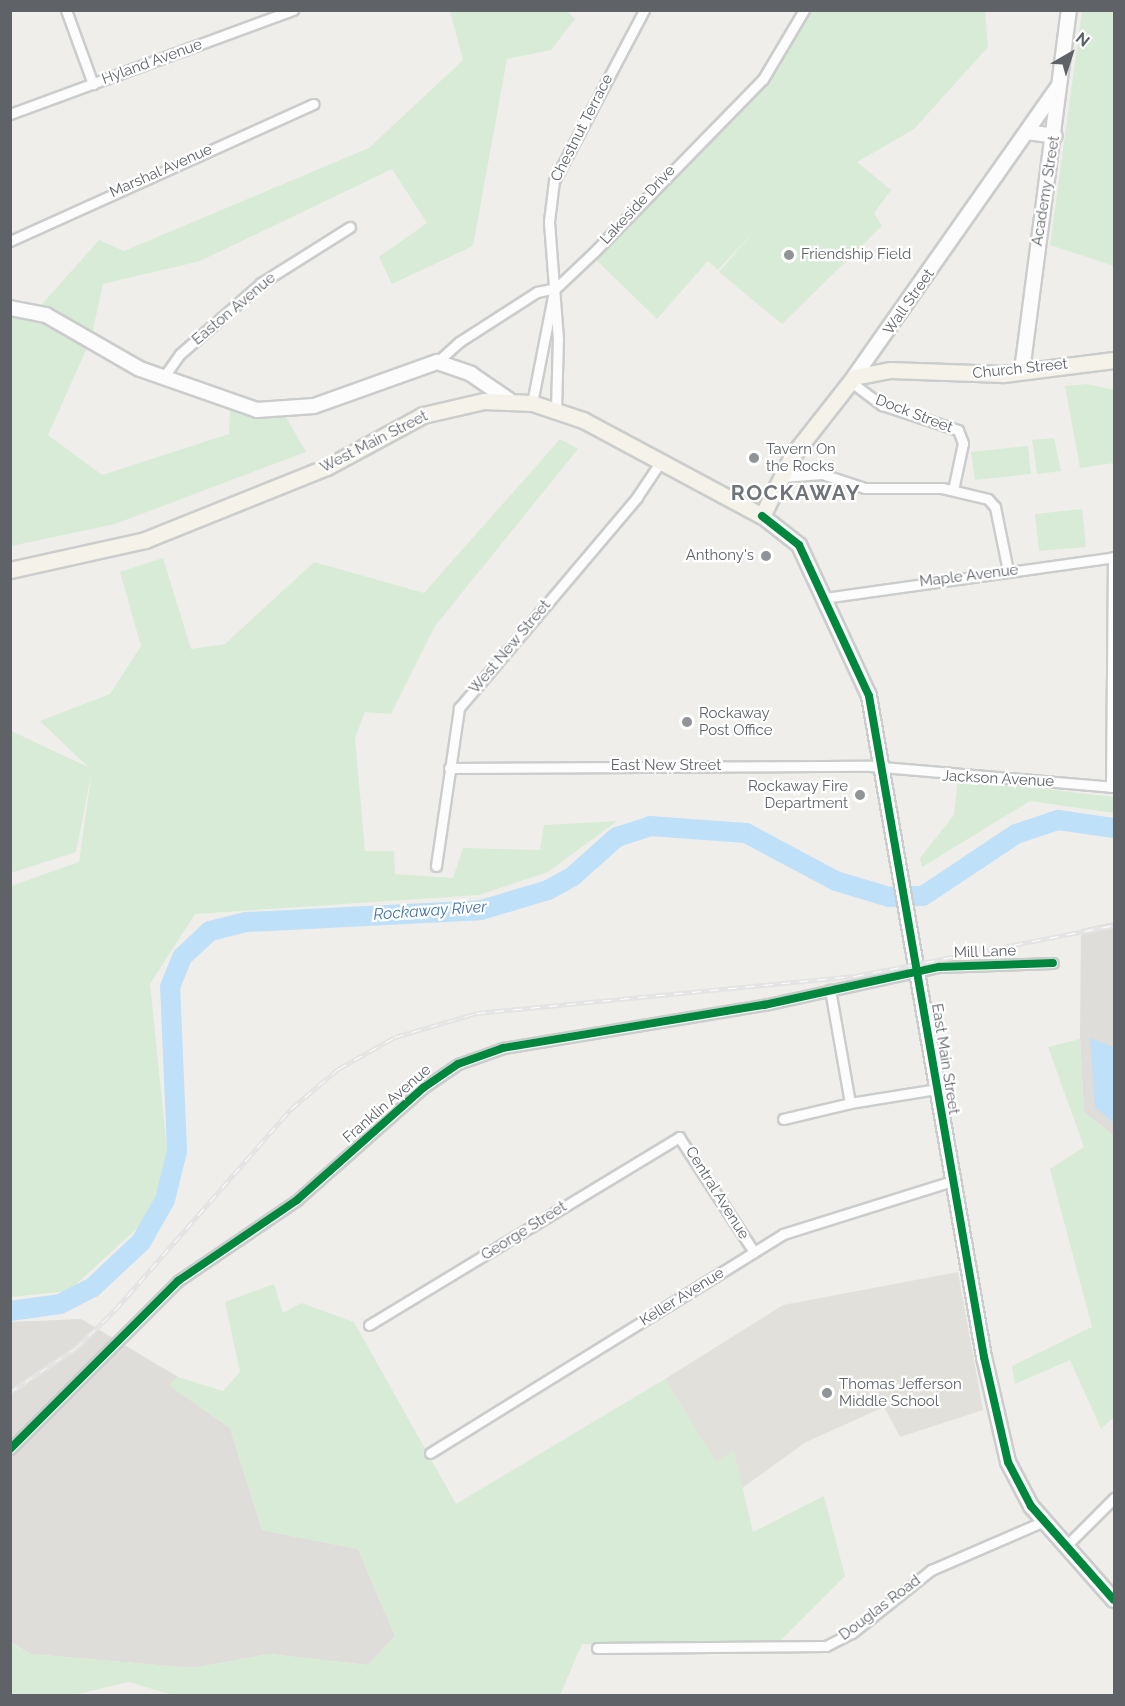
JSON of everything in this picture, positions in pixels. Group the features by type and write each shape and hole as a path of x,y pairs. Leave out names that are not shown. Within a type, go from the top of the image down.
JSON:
{"main road":[{"name":"Church Street","path":"852,379 890,370 982,376 1114,360"},
{"name":"Wall Street","path":"762,516 782,477 812,428 852,379"},
{"name":"West Main Street","path":"10,570 145,540 327,467 423,415 462,403 509,400 556,409 661,461 762,516"}],"street":[{"path":"66,10 93,84"},
{"name":"Hyland Avenue","path":"10,114 293,10"},
{"name":"Chestnut Terrace","path":"556,409 556,288 549,221 554,181 644,10"},
{"name":"Lakeside Drive","path":"437,362 459,342 537,292 556,288 763,79 804,10"},
{"name":"Academy Street","path":"1022,371 1055,136 1057,88 1069,10"},
{"name":"Wall Street","path":"852,379 875,351 1057,88"},
{"name":"Marshal Avenue","path":"10,241 314,104"},
{"path":"1026,132 1055,136"},
{"name":"Easton Avenue","path":"163,378 180,354 261,283 350,227"},
{"name":"Chestnut Terrace","path":"532,403 556,288"},
{"path":"10,308 46,315 163,378 236,404 279,411 314,406 437,362 471,374 509,400"},
{"path":"875,351 890,370"},
{"name":"Dock Street","path":"852,379 882,405 958,430 963,443 953,490"},
{"name":"West New Street","path":"436,866 459,708 637,497 661,461"},
{"path":"782,477 822,474 865,488 953,490 993,501 1008,571"},
{"name":"East Main Street","path":"762,516 793,537 869,696 952,1180 1008,1462 1020,1490 1044,1521 1114,1600"},
{"path":"1113,787 1114,557"},
{"name":"Maple Avenue","path":"824,598 1114,557"},
{"name":"East New Street","path":"449,768 882,769"},
{"name":"Jackson Avenue","path":"882,769 1113,787"},
{"name":"Mill Lane","path":"917,972 1053,963"},
{"name":"Franklin Avenue","path":"10,1449 186,1274 282,1211 423,1088 458,1064 503,1048 830,990 917,972"},
{"path":"830,990 850,1103"},
{"path":"783,1119 850,1103 936,1089"},
{"name":"Central Avenue","path":"679,1137 754,1252"},
{"name":"George Street","path":"369,1325 679,1137"},
{"name":"Keller Avenue","path":"430,1453 783,1234 952,1180"},
{"path":"1066,1546 1114,1498"},
{"name":"Douglas Road","path":"597,1648 826,1646 852,1633 931,1570 1044,1521"}],"shaded area":[{"path":"1114,922 1114,1136 1084,1112 1080,1039 1081,929"},
{"name":"Thomas Jefferson Middle School","path":"958,1272 983,1410 900,1437 884,1407 806,1442 742,1488 734,1452 716,1463 665,1379 783,1305"},
{"path":"81,1319 178,1377 169,1385 230,1428 262,1530 358,1549 395,1636 368,1665 269,1654 193,1668 30,1654 11,1642 10,1322"}],"green space":[{"path":"450,11 567,11 575,19 551,50 507,59 473,246 392,284 379,257 427,223 392,169 200,261 103,284 91,339 48,435 102,475 229,434 230,408 286,417 306,452 115,524 11,546 11,311 35,312 99,240 124,251 369,148 463,60"},
{"path":"800,11 985,11 988,47 914,129 857,162 891,190 874,213 882,226 782,324 719,272 756,229 718,270 708,261 657,319 592,256 747,100"},
{"path":"1082,11 1114,11 1114,266 1050,245"},
{"path":"1087,384 1114,390 1114,463 1080,468 1065,386"},
{"path":"1054,438 1061,471 1037,474 1032,440"},
{"path":"560,439 578,449 435,626 391,714 365,712 355,738 365,851 394,851 395,874 453,878 463,848 540,850 544,825 617,821 548,872 479,895 195,914 150,984 168,1159 148,1218 69,1291 11,1297 11,886 79,862 92,770 76,852 11,873 11,731 88,767 40,721 110,694 141,646 120,572 163,558 191,649 225,644 314,562 424,593"},
{"path":"1028,446 1031,474 975,480 971,452"},
{"path":"1082,509 1086,547 1039,551 1035,514"},
{"path":"958,779 1114,797 1114,813 1030,801 922,867 920,858 954,815"},
{"path":"1080,1039 1084,1112 1114,1136 1114,1417 1101,1429 1070,1360 1015,1384 1012,1366 1092,1327 1050,1169 1084,1147 1048,1047"},
{"path":"274,1284 283,1313 301,1303 354,1322 456,1504 665,1379 716,1462 734,1451 753,1532 824,1496 845,1576 771,1650 582,1644 560,1695 176,1696 129,1682 73,1695 11,1695 10,1642 30,1654 193,1668 269,1654 368,1665 395,1636 358,1549 262,1530 230,1428 169,1385 178,1377 223,1391 240,1372 225,1302"}],"water":[{"path":"1090,1038 1114,1047 1114,1123 1095,1107"}],"waterway":[{"name":"Rockaway River","path":"10,1311 60,1304 92,1288 141,1242 165,1200 177,1151 170,987 182,957 210,931 247,922 481,910 548,890 573,876 617,837 650,826 746,833 836,881 889,897 923,896 1016,834 1058,820 1114,828"}],"railway":[{"path":"10,1392 76,1348 115,1310 291,1109 338,1069 395,1037 477,1013 855,976 1114,925"}],"cycle path":[{"path":"762,516 799,545 869,696 984,1357 1008,1462 1031,1506 1114,1600"},
{"path":"10,1449 178,1281 297,1200 423,1088 458,1064 503,1048 764,1005 939,967 1053,963"}],"place":[{"name":"Friendship Field","path":"789,255"},
{"name":"Tavern On the Rocks","path":"754,458"},
{"name":"Anthony's","path":"766,556"},
{"name":"Rockaway Post Office","path":"687,722"},
{"name":"Rockaway Fire Department","path":"860,795"},
{"name":"Thomas Jefferson Middle School","path":"827,1393"}],"district":[{"name":"ROCKAWAY","path":"796,493"}]}
